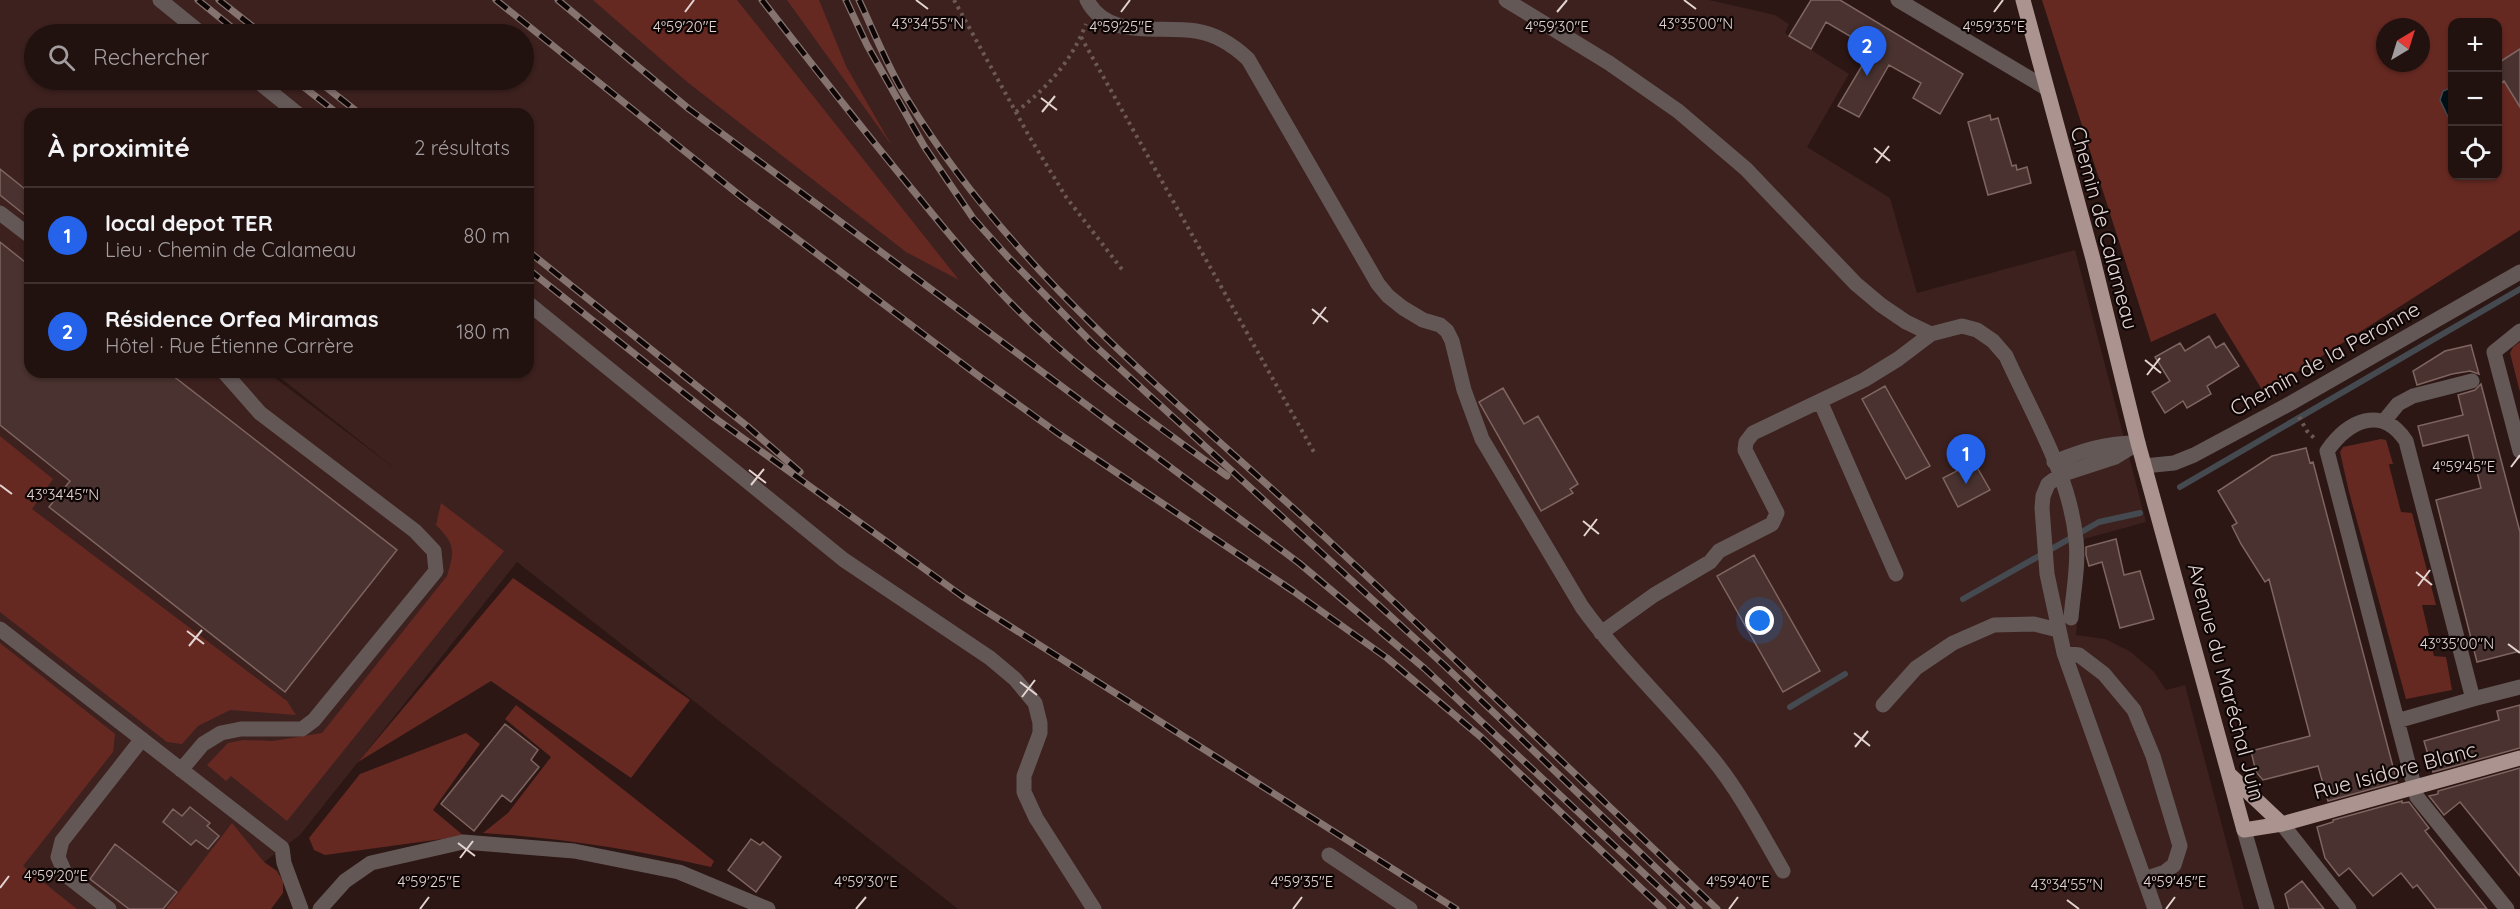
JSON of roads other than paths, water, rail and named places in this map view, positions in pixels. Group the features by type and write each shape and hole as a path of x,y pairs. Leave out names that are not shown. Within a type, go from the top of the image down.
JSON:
{"main road":[{"name":"Chemin de Calameau","path":"2023,0 2093,259 2144,466"},
{"name":"Avenue du Maréchal Juin","path":"2144,466 2244,830"},
{"name":"Rue Isidore Blanc","path":"2244,830 2282,824 2520,758"},
{"path":"2230,775 2282,824"}],"street":[{"path":"160,0 190,24"},
{"path":"1506,0 1609,63 1678,111 1746,168 1848,276 1881,305 1906,322 1931,334"},
{"path":"1898,0 2046,88"},
{"path":"1089,5 1108,22 1128,28 1197,31 1236,47 1248,59 1378,284 1403,308 1423,320 1440,326 1447,332 1452,342 1464,390 1482,439 1582,607 1601,633 1713,760 1740,797 1783,871"},
{"path":"268,90 291,108"},
{"path":"0,213 24,231"},
{"name":"Chemin de la Peronne","path":"2144,466 2174,463 2194,455 2301,397 2520,272"},
{"path":"534,308 844,560 990,658 1015,679 1035,703 1040,723 1040,733 1024,776 1024,792 1036,818 1094,909"},
{"path":"1601,633 1654,595 1710,562 1719,551 1772,524 1777,513 1745,450 1746,442 1753,433 1872,375 1931,334 1962,326 1977,330 1993,340 2006,356 2057,468 2077,543 2072,618"},
{"path":"2520,331 2494,352 2520,451"},
{"path":"181,770 203,744 221,733 241,729 302,729 314,720 436,571 434,551 415,531 260,413 229,378"},
{"path":"2385,420 2398,404 2413,396 2472,381"},
{"path":"1820,401 1896,574"},
{"path":"2473,699 2406,441 2398,428 2385,420 2371,420 2354,425 2338,436 2327,451 2414,789 2417,797 2507,909"},
{"path":"2138,443 2115,457 2057,468 2043,496 2044,544 2064,653 2155,909"},
{"path":"1883,705 1916,668 1953,643 1994,625 2034,624 2058,630"},
{"path":"0,628 282,848 284,863 301,909"},
{"path":"2064,653 2079,655 2104,674 2134,710 2153,756 2180,846 2174,865 2165,872 2144,879"},
{"path":"2397,721 2520,687"},
{"path":"109,909 66,875 58,857 62,841 142,739"},
{"path":"2282,824 2349,909"},
{"name":"Avenue du Maréchal Juin","path":"2244,830 2267,909"},
{"path":"320,909 345,881 371,863 463,842 574,851 679,872 768,909"},
{"path":"1329,855 1410,909"}],"waterway":[{"path":"2180,487 2520,289"},
{"path":"1963,599 2099,522 2140,513"},
{"path":"1790,707 1845,674"}],"railway":[{"path":"198,0 228,24"},
{"path":"219,0 249,24"},
{"path":"496,0 526,24"},
{"path":"558,0 689,109 1299,563 1424,668 1682,909"},
{"path":"762,0 934,216 1018,310 1056,346 1103,385 1227,476"},
{"path":"846,0 867,45 924,146 973,218 1007,256 1091,342 1444,665 1699,909"},
{"path":"859,0 899,85 949,161 996,221 1047,278 1156,385 1327,539 1717,909"},
{"path":"534,30 743,198 980,377 1059,434 1293,591 1387,658 1482,738 1663,909"},
{"path":"308,90 330,108"},
{"path":"330,90 352,108"},
{"path":"534,256 747,426 800,472"},
{"path":"534,274 715,418 962,596 1456,909"}],"place":[{"name":"Résidence Orfea Miramas","path":"1867,76"},
{"name":"local depot TER","path":"1966,484"}]}
